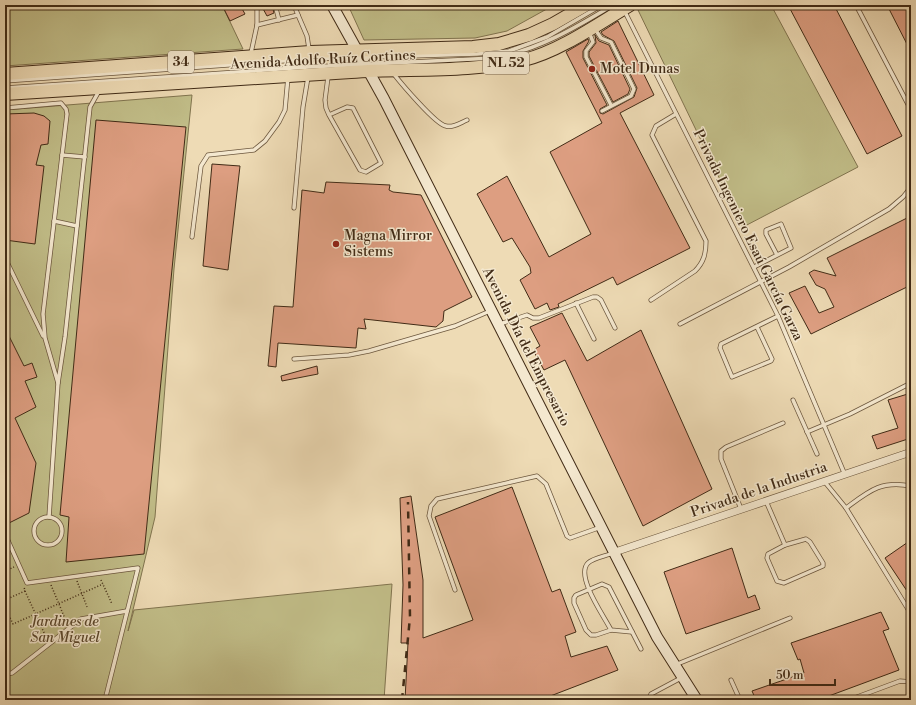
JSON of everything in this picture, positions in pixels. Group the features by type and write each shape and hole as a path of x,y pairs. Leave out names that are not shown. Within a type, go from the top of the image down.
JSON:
{"main road":[{"name":"Avenida Adolfo Ruíz Cortines","path":"5,94 328,74 363,61 500,44 540,31 586,5"},
{"name":"Avenida Adolfo Ruíz Cortines","path":"5,74 310,52 363,61 392,70 469,67 525,60 552,49 591,28 622,6"}],"street":[{"name":"Avenida Día del Empresario","path":"332,5 363,61 499,325 657,637 697,700"},
{"name":"Privada de la Industria","path":"615,552 911,452"}],"lane":[{"path":"250,56 257,25 257,5"},
{"path":"275,5 279,20"},
{"path":"294,5 307,36 310,52"},
{"path":"5,88 309,67 363,61 509,51 546,37 602,5"},
{"path":"856,5 911,110"},
{"path":"5,81 249,63 471,60 512,55 559,37 622,6"},
{"name":"Privada Ingeniero Esaú García Garza","path":"622,6 778,316 845,475"},
{"path":"257,25 298,15"},
{"path":"591,28 593,42 586,51 586,57 611,105"},
{"path":"591,28 599,37 611,42 634,86 631,96 602,111"},
{"path":"392,70 399,81 440,124 452,126 466,120"},
{"path":"328,74 326,108 329,115 362,172 366,172 381,163 353,108 347,107 329,115"},
{"path":"192,237 201,166 204,159 208,155 254,150 265,141 279,122 285,110 288,76"},
{"path":"294,208 303,107 308,76"},
{"path":"49,517 58,383 66,337 90,107 92,100 101,88"},
{"path":"5,108 61,103 66,109 67,114 42,314 45,338 58,383"},
{"path":"651,300 695,271 701,265 706,251 706,241 652,135 656,126 676,114"},
{"path":"62,155 85,156"},
{"path":"680,324 789,267 889,209 904,197 911,187"},
{"path":"54,221 77,226"},
{"path":"754,267 778,255 791,248 780,224 766,230 766,234 778,255"},
{"path":"5,258 45,338"},
{"path":"499,325 527,315 533,318 539,318 576,303 597,297 601,300 615,328"},
{"path":"576,303 594,339"},
{"path":"294,358 349,355 369,351 455,326 491,310"},
{"path":"756,327 772,359 771,361 732,377 720,348 721,344 778,316"},
{"path":"807,432 850,414 911,382"},
{"path":"794,400 817,454"},
{"path":"741,510 721,459 721,452 726,447 783,424"},
{"path":"455,590 429,516 431,506 437,499 537,476 546,484 567,536 570,538 575,537 602,526"},
{"path":"824,481 846,508 911,614"},
{"path":"846,508 870,490 880,486 892,484 911,486"},
{"path":"766,501 785,545"},
{"path":"44,517 49,517 57,520 62,528 62,532 58,541 50,545 45,545 37,540 34,531 37,522 44,517"},
{"path":"5,534 27,584 138,568 105,700"},
{"path":"806,539 810,542 823,563 823,566 784,583 777,581 767,558 771,550 785,545 806,539"},
{"path":"611,630 585,581 583,570 588,562 615,552"},
{"path":"632,632 611,630 596,635 591,635 586,630 574,598 576,595 589,588 602,584 609,587 641,649"},
{"path":"5,674 12,673 81,619 127,611"},
{"path":"674,665 790,618"},
{"path":"648,700 651,694 682,677"},
{"path":"731,680 740,700"},
{"path":"849,700 900,681 911,682"}],"path":[{"path":"5,571 15,566 17,573"},
{"path":"100,578 112,604"},
{"path":"77,581 87,607"},
{"path":"5,607 13,624 103,584"},
{"path":"23,585 46,637"},
{"path":"51,585 66,621"},
{"path":"5,600 25,591"}],"green space":[{"path":"5,5 222,5 243,49 5,66"},
{"path":"348,5 554,5 507,31 475,38 364,40"},
{"path":"646,5 771,5 858,167 743,227 638,10"},
{"name":"Jardines de San Miguel","path":"192,95 174,269 155,517 128,631 134,610 392,584 384,700 5,700 5,110"}],"building":[{"path":"222,5 240,5 245,14 230,21"},
{"path":"261,5 272,5 274,13 267,16"},
{"path":"278,5 290,5 280,10"},
{"path":"788,5 834,5 902,136 867,154"},
{"path":"887,5 911,5 911,52"},
{"path":"618,21 654,95 620,113 690,248 617,285 613,277 558,304 559,307 550,310 547,303 535,309 520,280 531,273 530,267 512,238 503,242 477,194 507,176 549,257 591,234 550,152 602,123 566,52 588,39 589,41 583,51 583,58 607,105 600,109 600,113 603,114 634,97 637,88 614,41 603,35 601,32"},
{"path":"595,35 599,41 609,45 630,89 628,94 613,102 589,56 589,52 596,43"},
{"path":"34,113 44,116 50,121 48,144 41,145 36,165 44,166 35,244 5,240 5,114"},
{"path":"96,120 186,127 144,554 66,562 69,517 60,515"},
{"path":"212,164 240,166 228,270 203,266"},
{"path":"326,182 390,185 389,190 393,192 421,195 472,297 444,311 443,321 436,327 364,319 366,329 358,328 356,348 278,343 276,367 268,366 274,306 293,307 302,190 324,193"},
{"path":"911,216 911,285 811,334 789,293 805,286 819,313 834,307 825,289 816,285 809,273 814,270 836,276 827,258"},
{"path":"562,313 587,361 641,330 712,489 643,526 565,360 544,370 533,350 540,346 530,327"},
{"path":"5,328 24,366 32,363 37,377 25,381 36,407 15,418 36,463 29,513 7,524 5,519"},
{"path":"317,366 318,374 282,381 281,376"},
{"path":"911,393 911,438 877,449 872,436 898,428 888,400"},
{"path":"512,487 552,592 560,589 576,632 565,636 571,657 607,646 618,670 540,700 405,700 408,643 401,643 403,585 400,498 411,496 423,580 423,638 473,620 435,517"},
{"path":"911,540 911,597 885,558"},
{"path":"732,548 748,598 755,595 760,609 686,634 664,572"},
{"path":"881,612 889,629 883,631 899,670 818,700 756,700 752,691 804,673 800,659 798,660 791,643"}],"railway":[{"path":"402,700 410,617 408,502"}],"place":[{"name":"Motel Dunas","path":"592,69"},
{"name":"Magna Mirror Sistems","path":"336,244"}]}
